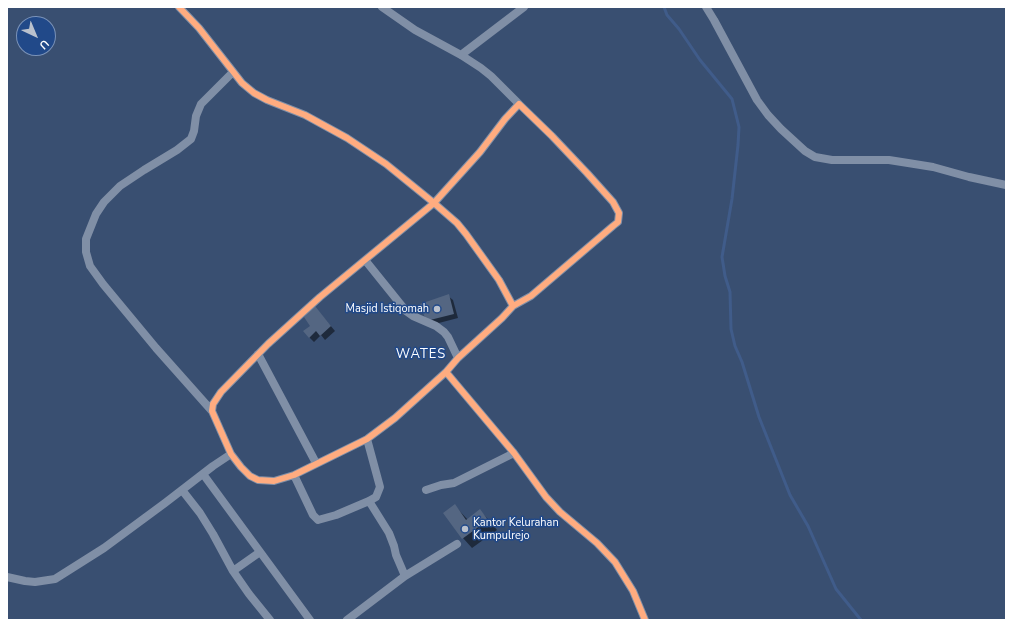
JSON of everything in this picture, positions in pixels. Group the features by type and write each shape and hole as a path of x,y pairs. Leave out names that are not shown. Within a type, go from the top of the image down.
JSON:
{"street":[{"path":"179,7 199,28 242,83 254,93 272,102 306,115 347,138 386,164 457,223 499,280 513,306"},
{"path":"233,72 201,104 196,116 194,131 191,138 177,150 120,186 104,202 96,214 86,239 86,252 90,266 98,278 156,348 212,411 231,454 250,476 258,480 274,482 316,464 367,439 395,418 446,372 458,358 513,306 531,296 618,222 619,213 613,202 552,136 491,76 461,55 415,30 382,7"},
{"path":"461,55 524,7"},
{"path":"706,7 757,100 781,129 805,151 815,157 832,160 889,160 920,165 1006,186"},
{"path":"212,411 213,404 220,392 258,354 320,297 434,203 480,152 513,109 519,104"},
{"path":"365,260 406,311 413,316 436,326 444,332 458,358"},
{"path":"258,354 316,464"},
{"path":"446,372 514,453 546,497 560,512 597,543 615,562 633,591 645,620"},
{"path":"294,474 313,515 318,520 330,517 369,501 376,497 380,487 367,439"},
{"path":"426,490 440,485 454,483 514,453"},
{"path":"7,577 35,582 55,579 104,548 231,454"},
{"path":"203,474 310,620"},
{"path":"182,490 200,513 249,594 270,620"},
{"path":"369,501 389,533 405,576"},
{"path":"347,620 405,576 457,544"},
{"path":"234,571 260,552"}],"building":[{"name":"Masjid Istiqomah","path":"449,294 454,314 430,320 425,318 420,304"},
{"path":"315,306 331,326 320,336 316,331 309,338 303,331 310,326 304,317"},
{"name":"Kantor Kelurahan Kumpulrejo","path":"455,504 466,520 480,509 488,520 462,539 443,513"}],"waterway":[{"path":"664,7 667,15 679,29 700,60 732,99 739,127 738,145 732,199 722,257 725,276 730,292 731,329 735,346 742,362 759,417 790,495 808,526 836,589 861,620"}],"cycle path":[{"path":"179,7 199,28 242,83 254,93 267,100 305,115 347,138 386,164 457,223 466,234 499,280 513,306 458,358 446,372 514,453 546,497 560,512 597,543 615,562 633,591 645,620"},
{"path":"446,372 395,418 367,439 294,475 274,481 258,480 250,476 241,467 231,454 212,411 213,404 221,392 268,344 320,297 434,203 480,152 505,119 519,104 587,173 613,202 619,213 618,222 531,296 513,306"}],"place":[{"name":"Masjid Istiqomah","path":"437,309"},
{"name":"Kantor Kelurahan Kumpulrejo","path":"465,529"}],"district":[{"name":"WATES","path":"421,355"}]}
